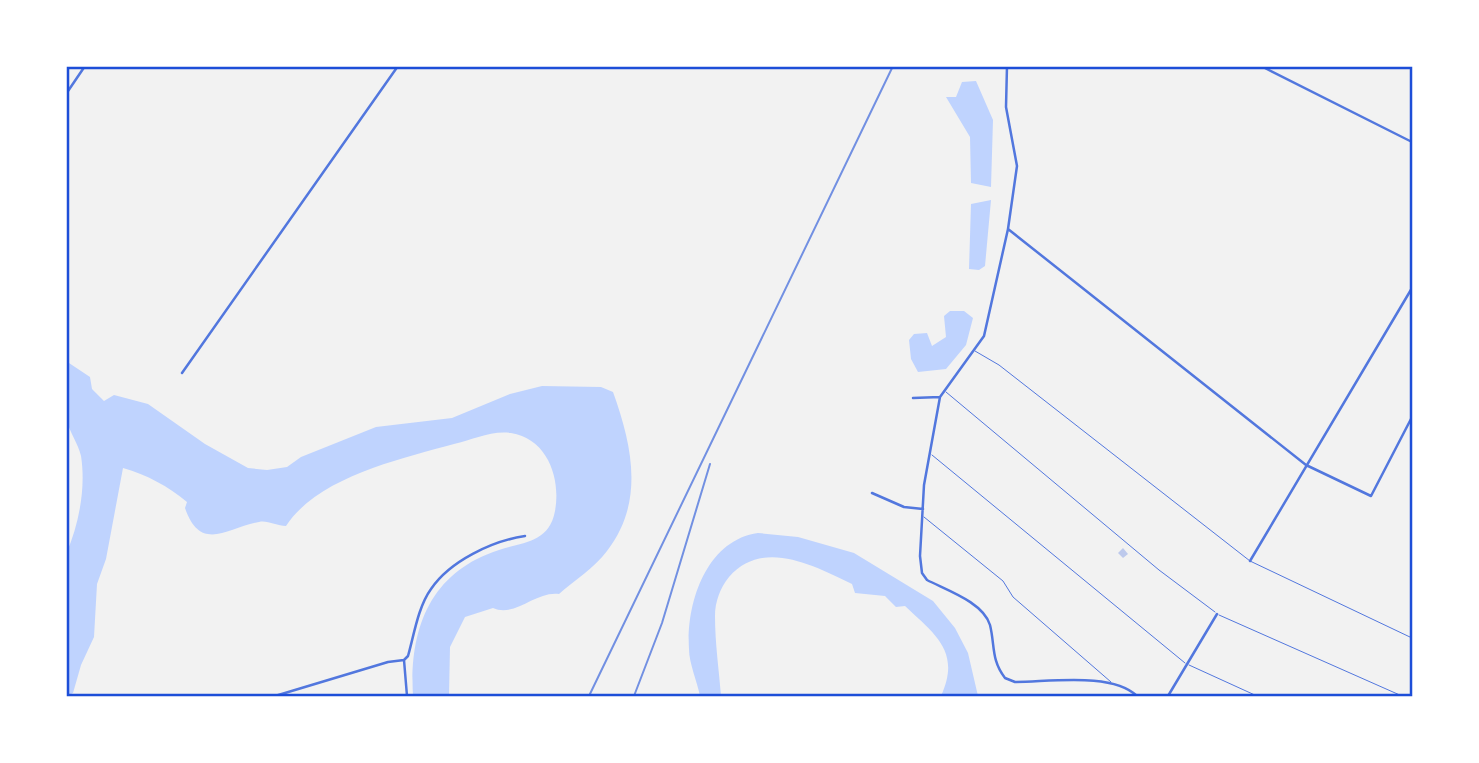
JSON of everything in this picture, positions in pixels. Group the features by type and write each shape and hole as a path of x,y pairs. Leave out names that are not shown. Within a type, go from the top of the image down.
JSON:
{"street":[{"path":"66,94 85,66"},
{"path":"182,373 398,66"},
{"path":"1007,66 1006,107 1017,166 1008,229 984,336 940,397 923,509 922,573 927,580 984,613 990,626 992,655 1005,678 1015,682 1111,682 1127,687 1137,696"},
{"path":"1261,66 1412,142"},
{"path":"1008,229 1306,465 1371,496 1412,417"},
{"path":"1250,561 1412,288"},
{"path":"913,398 940,397"},
{"path":"872,492 904,507 923,509"},
{"path":"275,696 388,662 404,660 408,656 430,589 468,558 510,538 525,536"},
{"path":"1168,696 1217,614"},
{"path":"404,660 407,696"}],"lane":[{"path":"975,351 999,365 1250,561 1412,638"},
{"path":"946,391 1159,570 1217,614 1402,696"},
{"path":"930,453 1188,665 1257,696"},
{"path":"923,516 1003,581 1013,597 1111,682"}],"water":[{"path":"976,81 993,120 991,187 971,183 970,137 946,97 956,97 962,82"},
{"path":"991,200 985,266 979,270 969,269 971,204"},
{"path":"950,311 964,311 973,318 966,345 946,369 918,372 911,359 909,340 914,334 927,333 932,346 946,337 944,316"},
{"path":"66,361 90,377 92,389 104,401 114,395 148,404 205,444 248,468 267,470 287,467 301,457 376,427 452,418 510,394 542,386 601,387 613,392 625,432 631,473 627,513 619,532 602,557 559,594 542,596 509,610 493,608 465,617 450,647 449,696 413,696 415,648 420,626 440,588 475,560 534,540 552,522 556,486 549,462 534,443 511,433 497,433 409,456 339,482 300,509 286,526 262,522 216,534 199,530 185,508 187,502 172,491 123,468 106,559 97,584 94,637 81,665 73,693 67,696 67,552 78,517 83,480 81,456 66,414"},
{"path":"758,533 798,537 854,553 933,601 955,628 968,653 978,696 941,696 946,681 947,656 927,626 905,606 896,607 885,596 855,593 852,584 822,570 789,559 773,557 742,565 723,586 717,600 715,616 721,696 700,696 689,649 691,612 696,593 713,560 725,547 740,538"}],"building":[{"path":"1123,548 1128,554 1123,558 1118,553"}],"railway":[{"path":"589,696 893,66"},
{"path":"634,696 662,623 710,464"}]}
